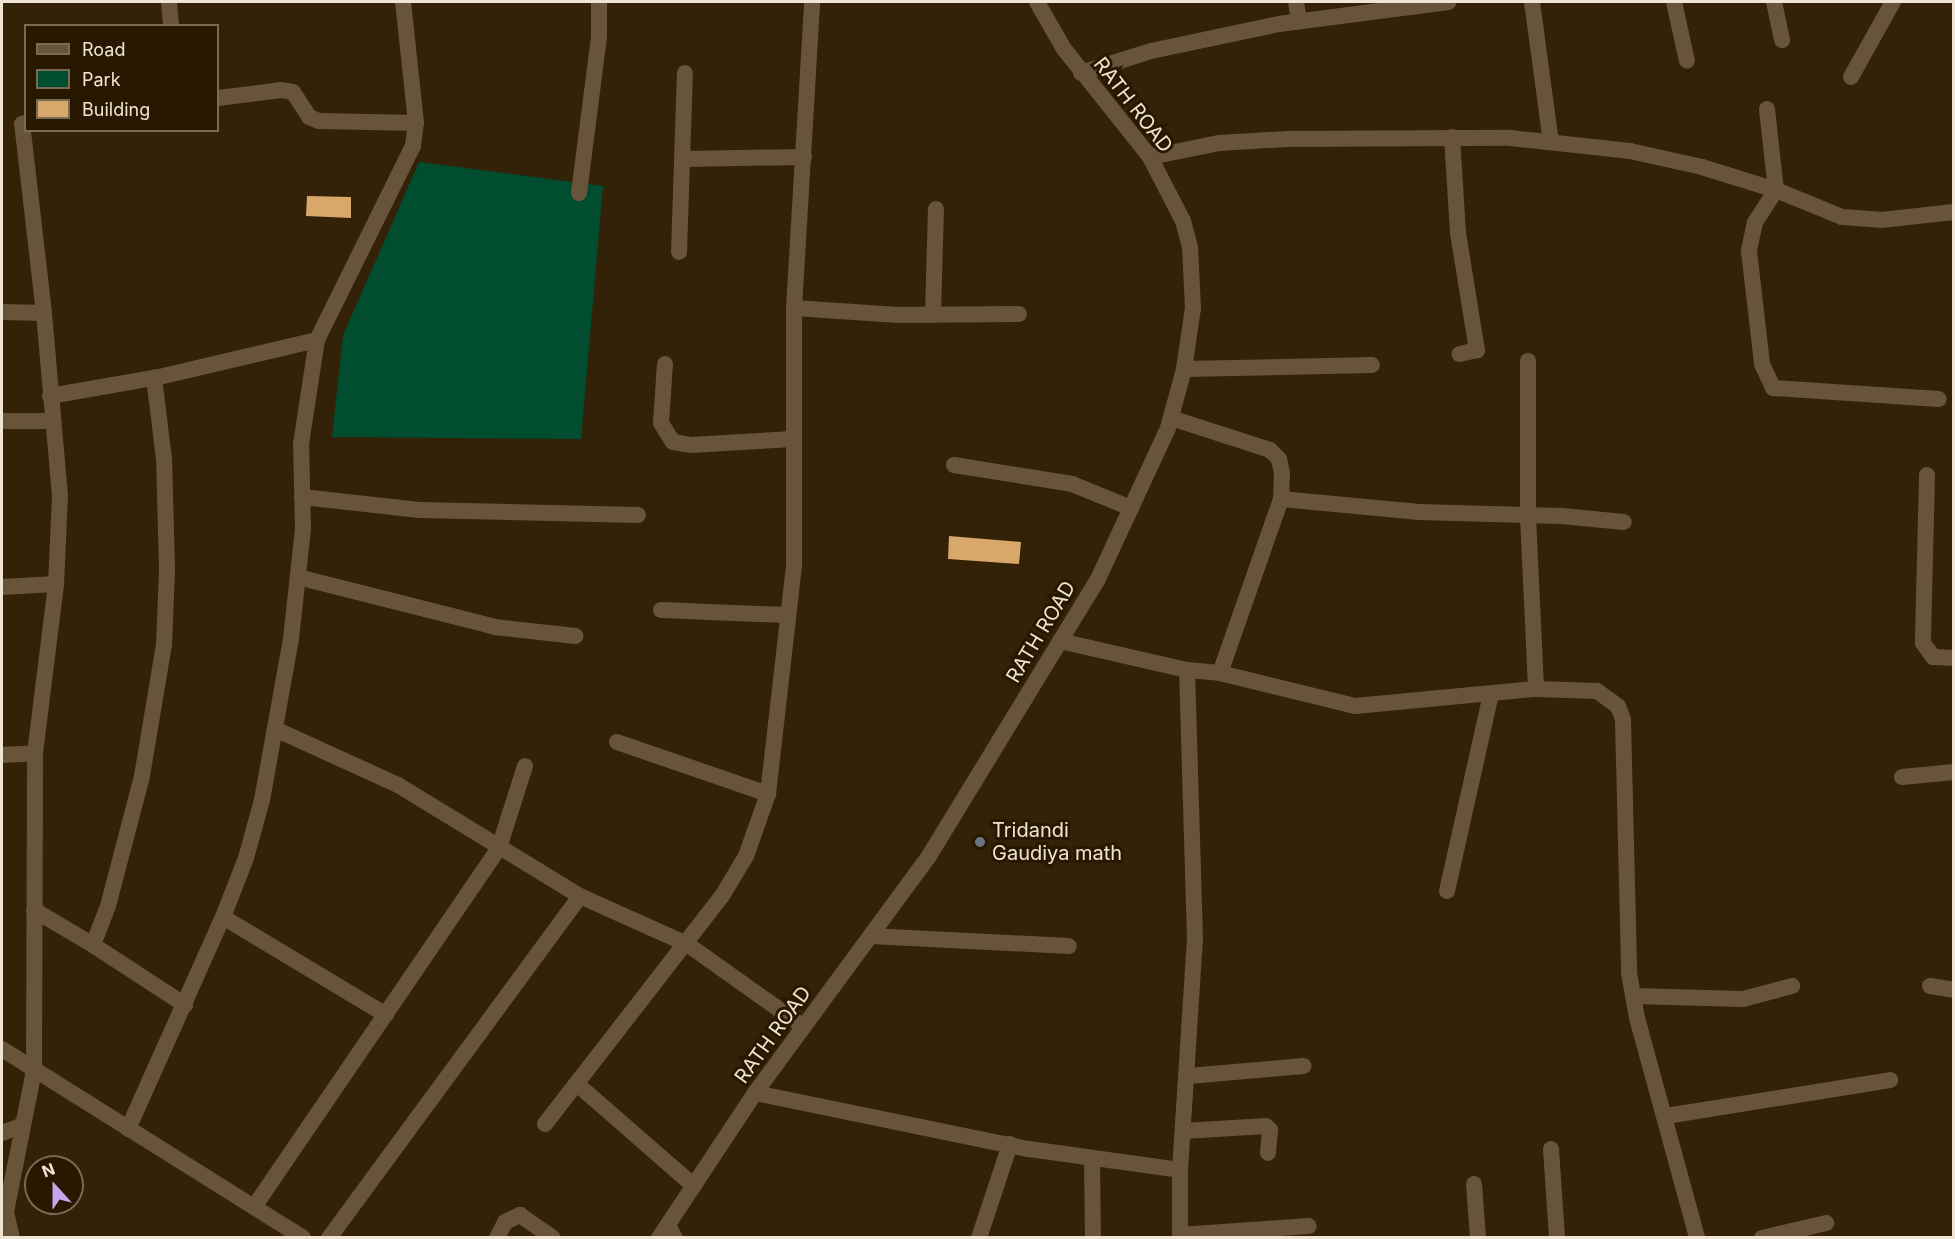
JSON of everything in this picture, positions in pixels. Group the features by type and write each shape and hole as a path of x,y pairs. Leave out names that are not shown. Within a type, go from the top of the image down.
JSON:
{"street":[{"path":"169,2 171,24"},
{"path":"128,1129 224,917 249,849 275,729 298,577 302,497 301,444 317,340 358,250 404,171 416,123 403,2"},
{"path":"579,192 599,37 599,2"},
{"path":"545,1124 687,945 746,856 768,794 795,532 794,308 812,2"},
{"name":"RATH ROAD","path":"667,1233 694,1186 755,1093 929,856 1098,579 1171,418 1184,369 1194,308 1190,247 1183,221 1150,158 1081,73 1036,2"},
{"path":"1296,2 1299,21"},
{"path":"1081,73 1151,51 1299,21 1449,2"},
{"path":"1532,2 1551,142"},
{"path":"1674,2 1687,61"},
{"path":"1774,2 1782,40"},
{"path":"1851,77 1893,2"},
{"path":"679,252 684,159 685,73"},
{"path":"219,98 281,90 293,92 309,117 319,121 416,123"},
{"path":"1767,109 1776,190 1755,222 1749,250 1762,364 1773,388 1939,399"},
{"path":"12,1238 4,1213 34,1070 35,753 56,584 60,496 44,313 22,124 24,124"},
{"path":"1452,137 1458,233 1477,350 1459,354"},
{"path":"1150,158 1218,143 1452,137 1551,142 1630,151 1776,190 1842,217 1881,220 1953,212"},
{"path":"684,159 804,157"},
{"path":"933,315 936,209"},
{"path":"794,308 933,315 1019,315"},
{"path":"2,312 44,313"},
{"path":"50,396 154,378 317,340"},
{"path":"1528,361 1528,517 1536,689"},
{"path":"665,364 661,423 673,442 692,445 793,439"},
{"path":"1184,369 1372,365"},
{"path":"93,945 108,906 142,776 164,645 167,519 154,378"},
{"path":"1171,418 1270,450 1279,459 1282,473 1281,499 1220,673"},
{"path":"2,421 52,420"},
{"path":"954,465 1072,484 1131,508"},
{"path":"1927,475 1923,643 1933,657 1953,658"},
{"path":"302,497 419,510 639,515"},
{"path":"1281,499 1419,512 1624,522"},
{"path":"298,577 388,603 495,627 575,636"},
{"path":"2,587 56,584"},
{"path":"661,610 787,615"},
{"path":"1060,641 1187,670 1220,673 1355,706 1536,689 1597,691 1609,697 1620,713 1624,881 1633,996 1697,1238"},
{"path":"1187,670 1195,885 1189,1076 1180,1170 1180,1236 1309,1226"},
{"path":"1447,891 1491,694"},
{"path":"275,729 398,785 580,896 687,945 804,1027"},
{"path":"617,742 768,794"},
{"path":"2,755 35,753"},
{"path":"254,1207 499,848 525,765"},
{"path":"1902,777 1953,772"},
{"path":"329,1238 580,896"},
{"path":"34,910 185,1005"},
{"path":"224,917 386,1015"},
{"path":"871,936 1069,946"},
{"path":"1633,996 1743,999 1792,986"},
{"path":"1930,986 1953,990"},
{"path":"2,1049 303,1238"},
{"path":"1189,1076 1304,1066"},
{"path":"1666,1116 1890,1080"},
{"path":"577,1084 694,1186"},
{"path":"755,1093 1092,1159 1180,1170"},
{"path":"2,1133 23,1125"},
{"path":"1184,1131 1266,1126 1270,1130 1268,1153"},
{"path":"979,1238 1010,1144"},
{"path":"1551,1149 1557,1238"},
{"path":"1092,1159 1093,1238"},
{"path":"1474,1184 1478,1238"},
{"path":"496,1238 505,1222 520,1215 553,1238"},
{"path":"1762,1238 1826,1223"}],"green space":[{"path":"419,162 603,186 581,439 332,437 343,335"}],"building":[{"path":"307,196 351,197 351,218 306,216"},
{"path":"949,536 1021,542 1019,564 948,559"}],"place":[{"name":"Tridandi Gaudiya math","path":"980,842"}]}
